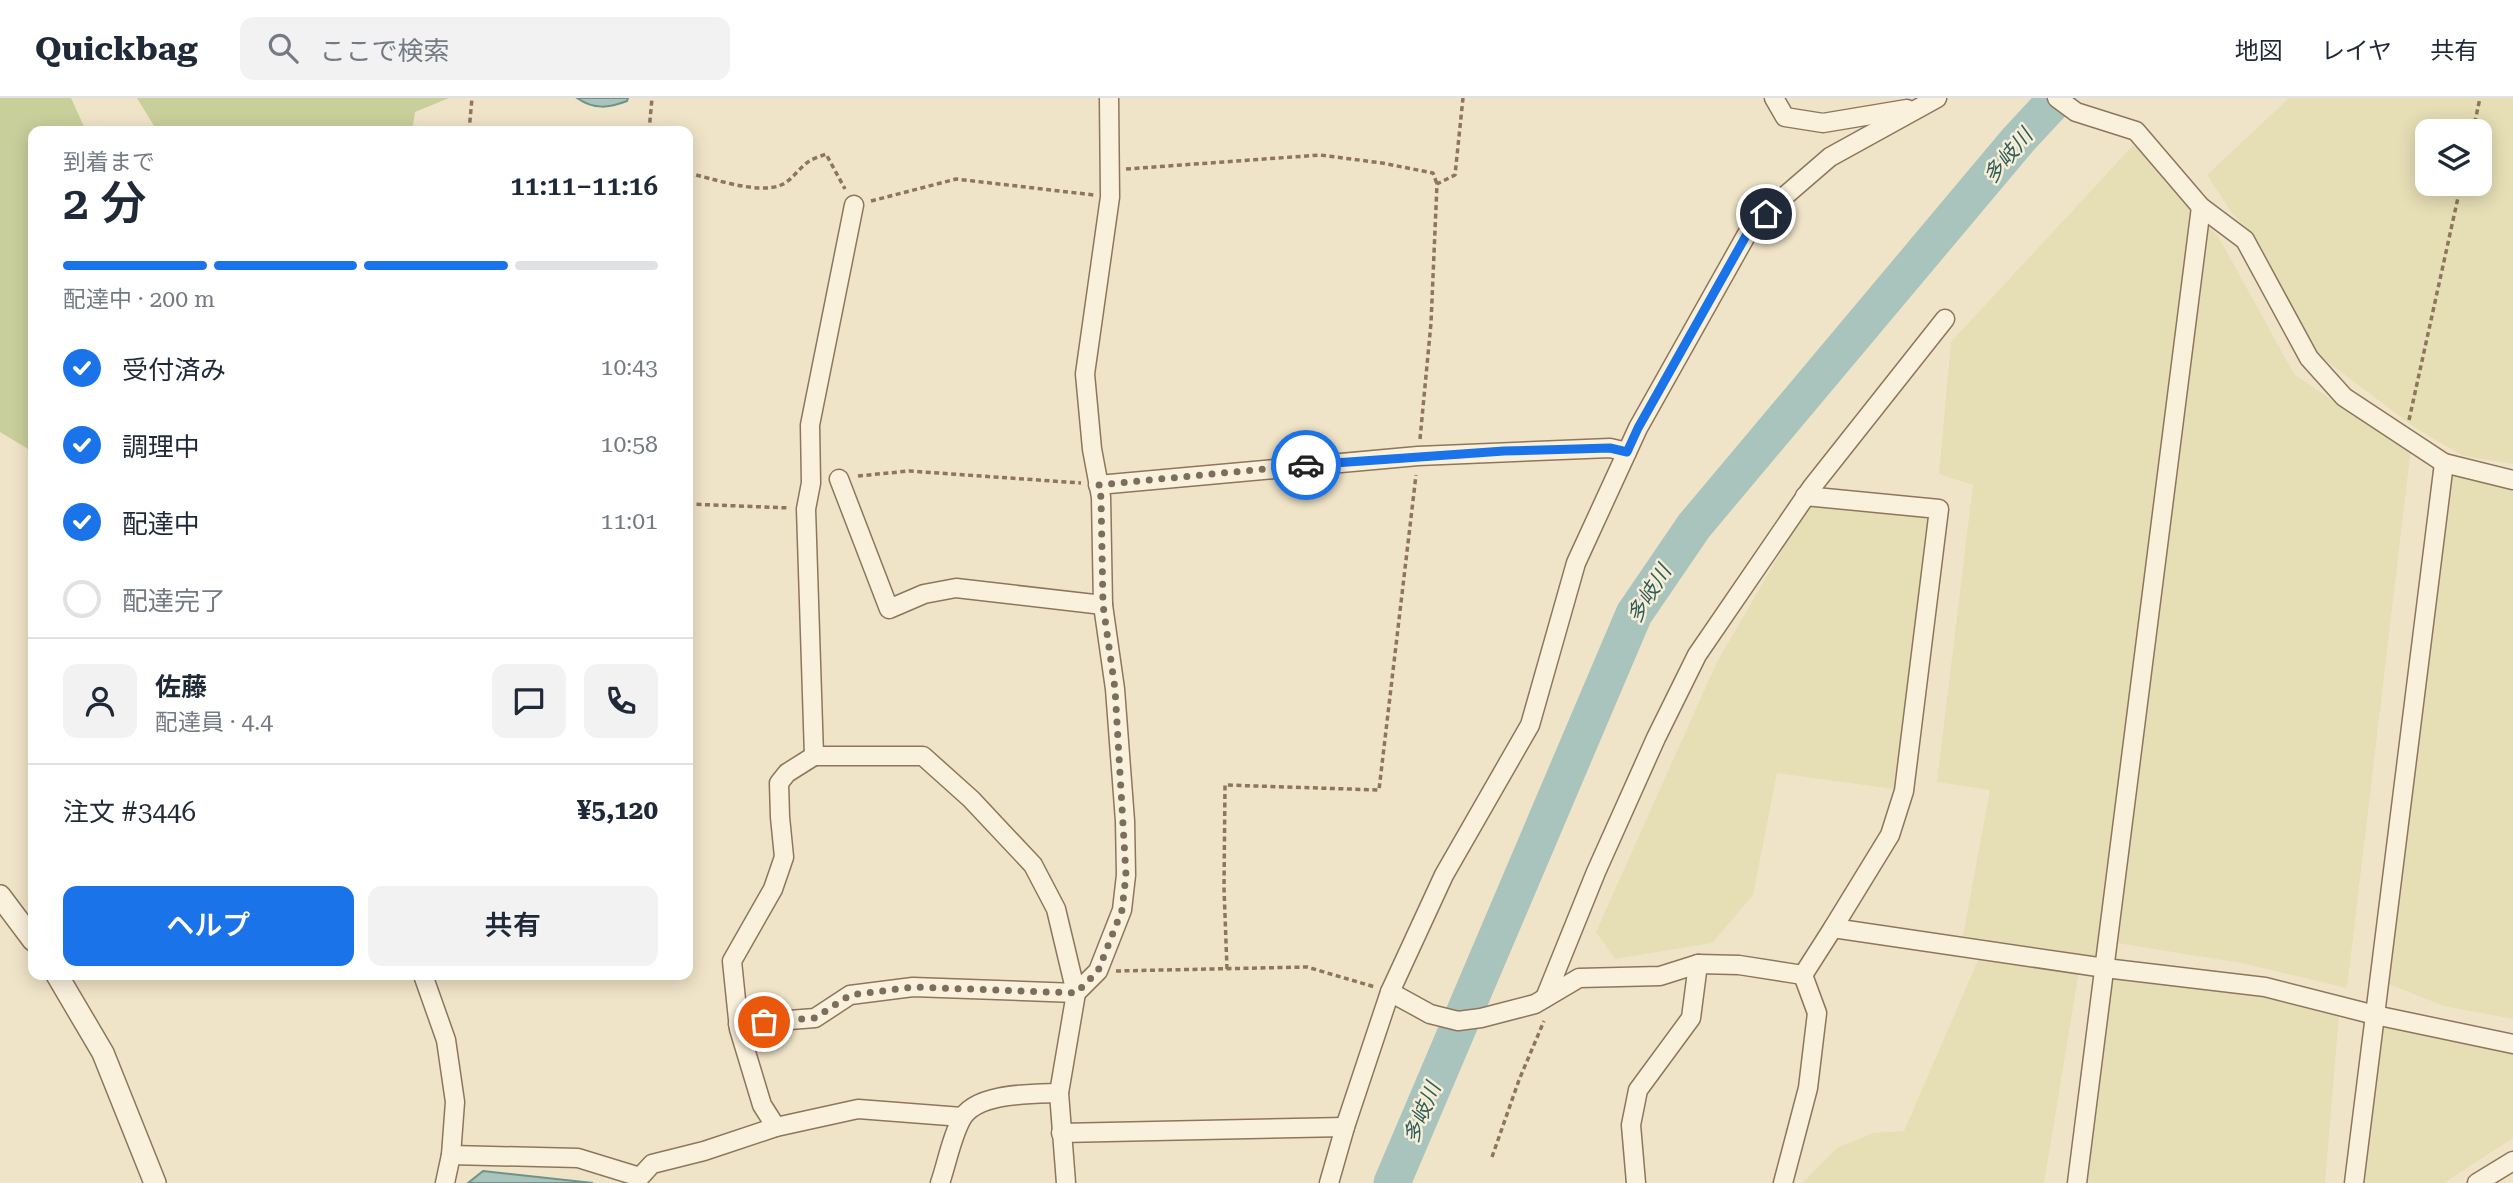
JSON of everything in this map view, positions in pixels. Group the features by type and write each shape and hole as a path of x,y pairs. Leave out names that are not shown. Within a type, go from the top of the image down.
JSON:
{"street":[{"path":"738,1024 815,1018 850,995 914,987 1076,993 1098,971 1122,910 1126,875 1115,689 1103,605 1101,497 1085,374 1110,197 1109,98"},
{"path":"1774,98 1785,117 1823,123 1920,107"},
{"path":"1329,1183 1390,992 1444,875 1530,725 1576,563 1638,428 1747,234 1786,194 1830,157 1937,98"},
{"path":"2057,98 2076,112 2136,131 2201,206 2245,240 2309,358 2344,397 2444,463 2513,480"},
{"path":"814,756 806,509 811,483 810,425 854,205"},
{"path":"2077,1183 2201,206"},
{"path":"1550,995 1597,872 1656,738 1698,655 1805,496 1945,319"},
{"path":"1098,485 1418,456 1610,448 1627,452"},
{"path":"2354,1183 2444,463"},
{"path":"839,479 889,609 924,594 956,588 1103,605"},
{"path":"1803,975 1889,835 1904,791 1939,509 1805,496"},
{"path":"776,1127 762,1105 738,1024 732,961 773,888 784,857 779,783 787,773 814,756 923,756 971,799 1033,866 1056,909 1076,993 1059,1093 1066,1183"},
{"path":"0,896 28,933"},
{"path":"1833,928 2105,968 2265,987 2375,1015 2513,1044"},
{"path":"1390,992 1430,1014 1458,1021 1535,1003 1579,978 1660,976 1698,964 1739,965 1803,975"},
{"path":"1636,1183 1631,1125 1638,1090 1691,1017 1698,964"},
{"path":"1783,1183 1808,1088 1817,1013 1803,975"},
{"path":"60,980 103,1053 155,1183"},
{"path":"425,980 446,1040 455,1102 451,1154 445,1183"},
{"path":"940,1183 962,1117 972,1109 1000,1096 1059,1093"},
{"path":"451,1154 578,1158 640,1177 652,1164 704,1151 776,1127 858,1109 962,1117"},
{"path":"1061,1133 1345,1127"},
{"path":"2477,1183 2513,1161"}],"path":[{"path":"469,126 472,98"},
{"path":"649,126 652,98"},
{"path":"1437,184 1455,175 1462,98"},
{"path":"2476,119 2480,98"},
{"path":"693,174 748,186 779,186 790,180 809,161 826,154 854,205 956,179 1110,197"},
{"path":"1110,170 1320,155 1433,173 1437,184 1431,323 1379,790 1225,785 1224,888 1227,969"},
{"path":"2405,436 2458,196"},
{"path":"839,479 909,471 1098,485"},
{"path":"693,504 806,509"},
{"path":"1098,971 1307,967 1390,992"},
{"path":"1492,1157 1550,995"}],"shaded area":[{"path":"2289,98 2513,98 2513,464 2463,456 2414,427 2316,353 2258,241 2232,213 2207,175"},
{"path":"2137,141 2192,209 2099,957 1963,936 1990,790 1937,782 1973,485 1939,474 1951,342"},
{"path":"2206,225 2218,236 2294,374 2383,435 2411,448 2347,988 2241,963 2117,943"},
{"path":"2449,472 2513,489 2513,1019 2444,1006 2386,983"},
{"path":"1813,497 1934,513 1894,789 1777,773 1753,895 1712,943 1615,959 1596,932 1717,662"},
{"path":"1979,958 2079,971 2044,1183 1802,1183 1837,1148 1873,1133 1904,1131"},
{"path":"2110,976 2256,996 2339,1015 2325,1183 2081,1183"},
{"path":"2384,1027 2513,1053 2513,1138 2444,1183 2361,1183"}],"green space":[{"path":"0,98 71,98 84,126 28,126 28,449 0,432"},
{"path":"137,98 449,98 415,112 413,126 154,126"}],"water":[{"path":"577,98 628,98 627,101 602,107 589,105"},
{"path":"483,1171 593,1183 468,1183"}],"waterway":[{"name":"多岐川","path":"1392,1183 1634,614 1694,526 2018,140 2057,98"}],"way so far":[{"path":"764,1022 815,1018 850,995 914,987 1076,993 1098,971 1122,910 1126,875 1125,821 1115,689 1103,605 1101,497 1098,485 1306,465"}],"route":[{"path":"1306,465 1504,451 1610,448 1627,452 1747,234 1766,214"}]}
